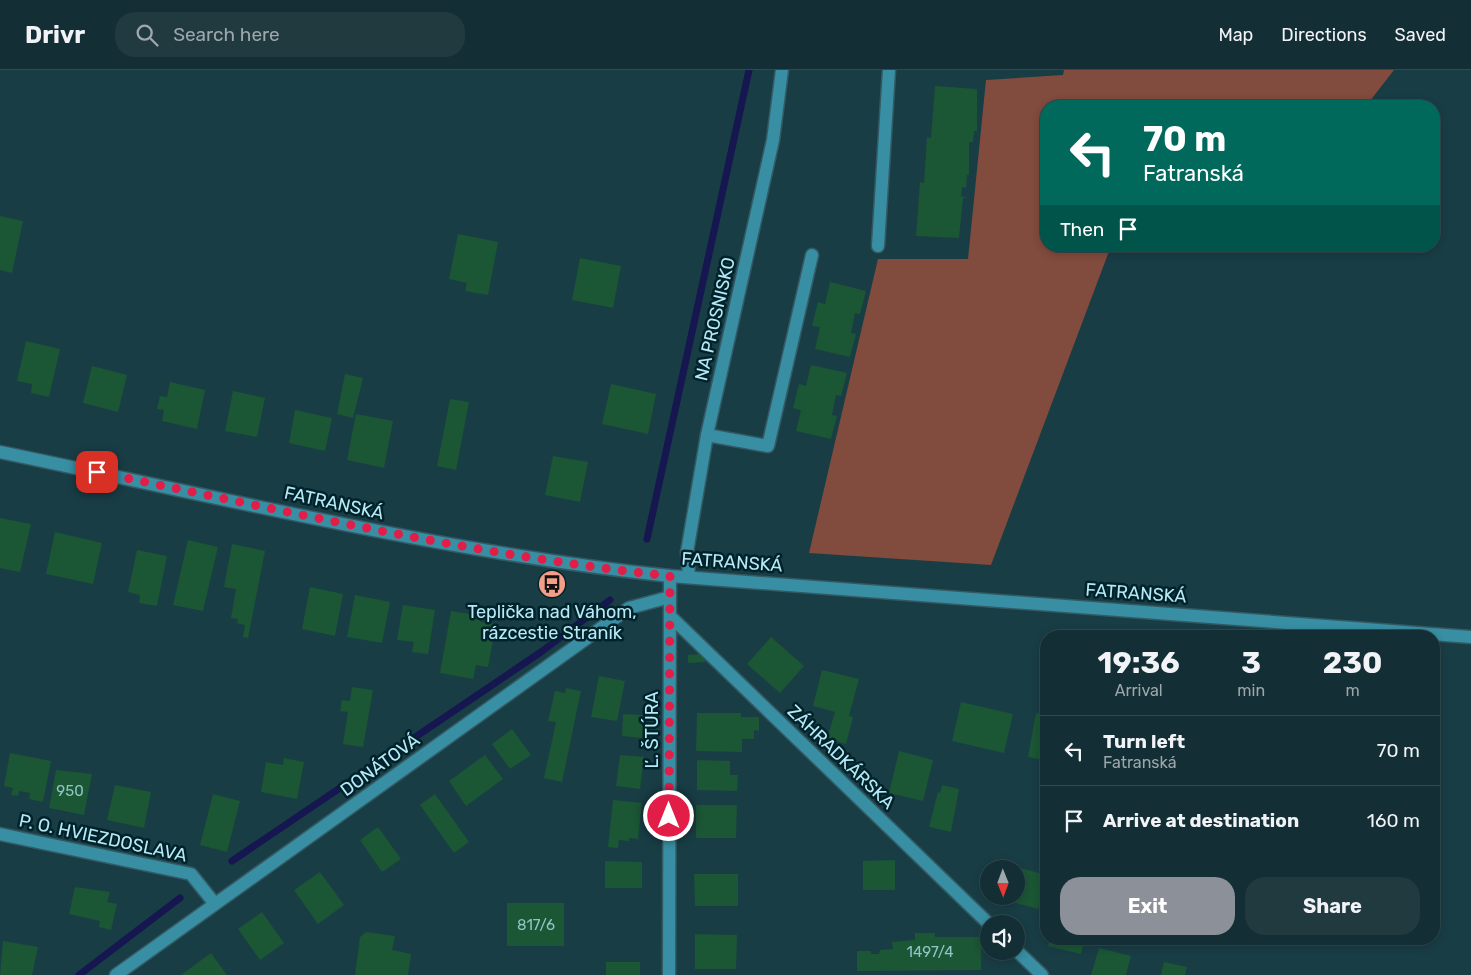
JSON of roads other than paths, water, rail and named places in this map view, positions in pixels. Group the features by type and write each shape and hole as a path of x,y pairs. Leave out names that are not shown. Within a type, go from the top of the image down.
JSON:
{"street":[{"name":"NA PROSNISKO","path":"688,576 687,552 707,435 773,140 782,70"},
{"path":"878,246 889,70"},
{"path":"707,435 768,446 812,255"},
{"name":"FATRANSKÁ","path":"0,452 446,544 585,567 670,576 1393,630"},
{"name":"Ľ. ŠTÚRA","path":"669,975 670,576"},
{"name":"DONÁTOVÁ","path":"116,975 629,608 670,597"},
{"name":"ZÁHRADKÁRSKA","path":"670,616 980,915"},
{"name":"FATRANSKÁ","path":"1440,634 1471,636"},
{"name":"P. O. HVIEZDOSLAVA","path":"0,834 191,874 215,904"},
{"path":"1025,959 1042,975"}],"waterway":[{"path":"647,539 749,70"},
{"path":"232,861 541,652 610,600"},
{"path":"79,975 180,898"}],"place":[{"name":"Teplička nad Váhom, rázcestie Straník","path":"552,584"}]}
